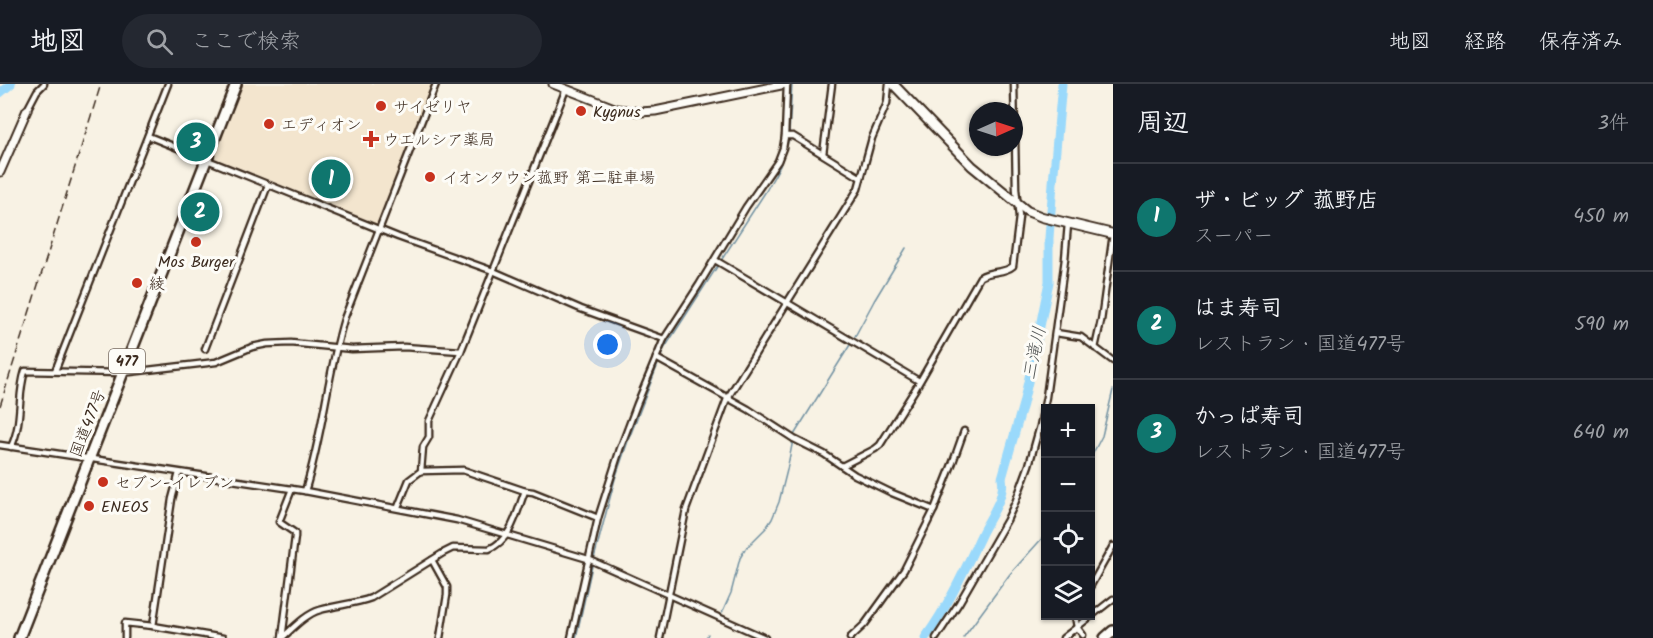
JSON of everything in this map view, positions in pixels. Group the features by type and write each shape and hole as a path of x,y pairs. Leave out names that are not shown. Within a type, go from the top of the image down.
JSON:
{"highway":[{"name":"国道477号","path":"19,638 236,84"},
{"path":"1105,638 1113,632"}],"main road":[{"path":"553,84 566,87 617,109 640,112 655,111 787,84"},
{"path":"891,84 972,166 1027,211 1042,217 1113,234"},
{"path":"0,172 27,110"}],"street":[{"path":"27,110 44,84"},
{"path":"55,371 168,84"},
{"path":"305,491 344,319 436,84"},
{"path":"571,638 598,518 620,449 664,339 716,261 746,207 778,161 785,136 787,84"},
{"path":"823,154 832,84"},
{"path":"660,638 686,510 727,399 858,189 872,138 887,103 891,84"},
{"path":"842,466 880,445 980,277 989,272 1006,271 1013,266 1019,217 1014,84"},
{"path":"421,471 423,447 429,437 429,421 461,351 566,87"},
{"path":"148,136 581,309 664,339"},
{"path":"785,136 793,136 861,178"},
{"path":"205,350 268,185"},
{"path":"936,638 959,603 1015,503 1029,465 1044,410 1056,333 1067,223"},
{"path":"1095,348 1113,234"},
{"path":"716,261 919,381"},
{"path":"1056,333 1081,337 1113,361"},
{"path":"11,447 19,424 25,371 122,373 216,362 252,347 267,344 291,343 352,349 404,347 461,351"},
{"path":"656,358 824,454 855,475 934,510"},
{"path":"850,638 865,624 904,570 934,510 964,431"},
{"path":"0,445 305,491 458,520 589,560 765,638"},
{"path":"398,507 409,480 421,471 463,470 532,492 598,518"},
{"path":"153,626 172,499 179,473"},
{"path":"292,489 279,522 295,534 282,638 318,610 358,603 371,598 453,548 489,549 494,547 508,534 525,491"},
{"path":"1095,578 1113,546"},
{"path":"432,560 447,586 440,638"},
{"path":"1063,638 1113,599"},
{"path":"1076,620 1077,627 1083,635"},
{"path":"125,638 124,623 223,638"}],"shaded area":[{"path":"239,84 432,84 377,224 212,157"}],"waterway":[{"path":"0,93 11,84"},
{"path":"789,134 792,84"},
{"name":"三滝川","path":"925,638 956,587 1002,492 1002,478 1023,404 1049,282 1049,238 1062,84"},
{"path":"576,638 615,479 664,349 766,191 780,166 789,139"},
{"path":"722,613 731,593 740,558 746,548 766,528 779,502 794,435 853,340 906,248"},
{"path":"1091,458 1102,436 1113,390"},
{"path":"963,638 1010,574 1041,540"},
{"path":"706,638 708,634"}],"railway":[{"path":"0,406 101,84"}],"place":[{"name":"サイゼリヤ","path":"381,106"},
{"name":"Kygnus","path":"581,111"},
{"name":"エディオン","path":"269,124"},
{"name":"ウエルシア薬局","path":"371,139"},
{"name":"かっぱ寿司","path":"196,142"},
{"name":"イオンタウン菰野 第二駐車場","path":"430,177"},
{"name":"ザ・ビッグ 菰野店","path":"331,179"},
{"name":"はま寿司","path":"200,212"},
{"name":"Mos Burger","path":"196,242"},
{"name":"綾","path":"137,283"},
{"name":"セブン-イレブン","path":"103,482"},
{"name":"ENEOS","path":"89,506"}]}
